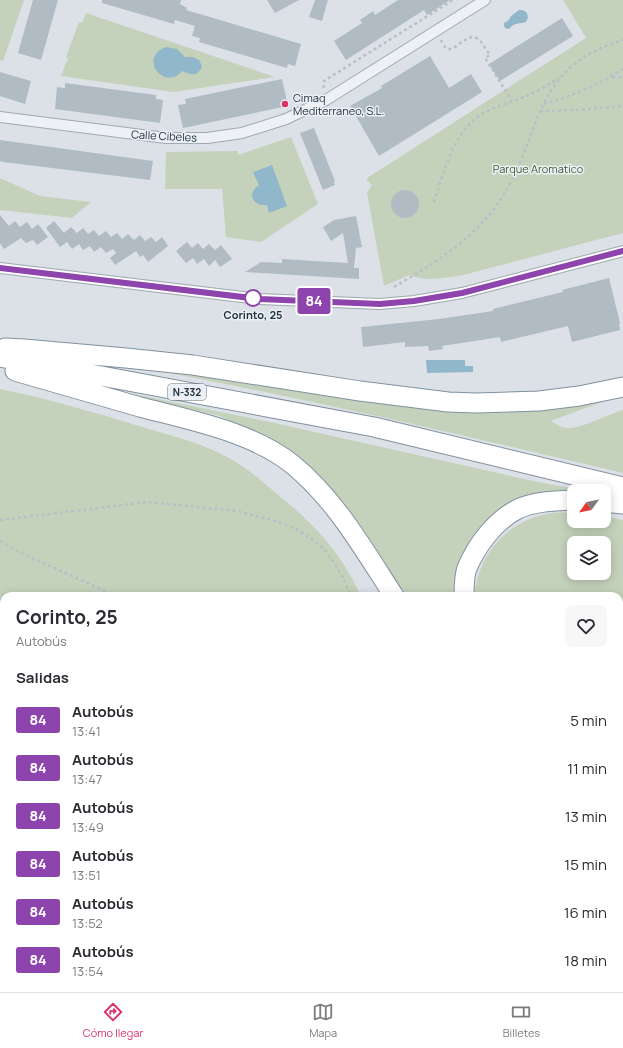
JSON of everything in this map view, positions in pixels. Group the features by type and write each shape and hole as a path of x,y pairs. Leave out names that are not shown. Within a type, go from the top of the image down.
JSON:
{"highway":[{"path":"0,348 126,358 261,375 360,391 448,402 476,403 540,401 623,388"},
{"name":"N-332","path":"0,357 374,427 623,487"},
{"path":"0,367 218,427 268,448 292,464 315,485 335,508 354,534 391,592"},
{"path":"464,592 467,570 484,537 498,524 516,509 531,505 567,500"},
{"path":"611,503 623,504"}],"street":[{"name":"Calle Cibeles","path":"0,117 166,138 207,138 242,133 286,119 326,100 485,0"},
{"path":"0,268 259,299 380,304 414,301 462,293 623,251"}],"path":[{"path":"326,91 323,84 324,81 453,0"},
{"path":"439,37 449,49 454,48 471,38 476,38 480,41 490,55 485,58 512,101"},
{"path":"434,202 443,175 459,137 480,115 536,91 561,77 582,59 595,51 623,40"},
{"path":"544,104 574,94 611,77 623,69"},
{"path":"394,287 447,254 467,238 494,209 516,172 540,111 561,77"},
{"path":"611,77 623,77"},
{"path":"540,111 577,110 623,106"},
{"path":"0,520 147,502 237,511 279,522 298,530 313,540 324,549 333,561 350,592"},
{"path":"0,541 19,552 107,592"}],"green space":[{"path":"0,0 24,0 3,61 0,60"},
{"name":"Parque Aromatico","path":"563,0 623,0 623,233 463,275 429,279 409,275 384,286 367,193 372,185 367,178 586,38"},
{"path":"86,13 275,77 173,92 61,76 68,58 66,57 79,22 82,23"},
{"path":"291,137 318,204 261,242 226,237 222,189 165,189 166,152 238,151 238,155"},
{"path":"0,178 40,196 91,202 72,218 0,210"},
{"path":"137,367 364,398 610,399 551,421 563,427 571,428 623,410 623,473 320,404"},
{"path":"104,388 279,424 567,487 567,491 539,493 485,523 470,541 460,560 454,579 453,592 399,592 293,456 260,434 220,416"},
{"path":"0,389 75,407 180,438 210,449 235,462 266,484 315,528 344,565 359,592 0,592"},
{"path":"567,512 567,528 611,528 611,517 623,520 623,592 475,592 482,565 489,552 509,531 536,517 552,513"}],"water":[{"path":"519,10 527,13 528,17 526,22 515,24 509,29 505,28 504,23"},
{"path":"166,47 177,49 185,57 193,57 199,60 202,66 200,70 194,74 182,71 175,76 168,78 162,76 154,65 154,58 158,52"},
{"path":"272,165 287,206 269,213 267,205 258,204 253,199 253,192 259,185 253,172"},
{"path":"426,360 465,360 465,366 473,366 473,372 427,373"}],"building":[{"path":"33,0 58,0 41,60 18,53"},
{"path":"102,0 181,0 180,4 187,8 186,10 301,44 295,66 288,64 287,68 199,42 200,38 192,36 195,26 175,20 174,24 102,3"},
{"path":"267,0 299,0 275,13"},
{"path":"315,0 328,0 322,21 309,17"},
{"path":"398,0 450,0 427,15 424,10 346,60 334,41 362,23 360,20 373,11 375,15"},
{"path":"562,18 573,36 500,81 489,64"},
{"path":"430,56 449,88 471,74 482,92 379,156 350,106 382,88 381,86"},
{"path":"0,72 31,81 25,104 0,96"},
{"path":"282,79 288,106 183,128 178,105 186,104 185,99"},
{"path":"65,83 156,95 156,99 163,100 160,123 55,109 57,87 65,88"},
{"path":"314,128 335,181 335,185 323,190 300,133"},
{"path":"0,140 153,161 150,180 3,162 0,161"},
{"path":"405,190 411,191 415,194 418,198 418,210 415,214 411,217 405,218 399,217 395,214 392,210 391,204 392,198 395,194 399,191"},
{"path":"0,215 9,226 15,221 20,227 27,222 32,229 38,224 48,237 37,245 33,240 26,243 21,238 4,249 0,243"},
{"path":"356,216 362,247 356,248 354,268 359,268 359,279 245,272 261,262 282,263 282,259 348,263 343,233 331,241 323,227 334,220"},
{"path":"54,221 64,233 71,227 77,233 83,228 88,234 94,230 99,236 106,231 111,237 117,233 122,239 128,234 134,240 140,235 145,241 151,237 156,242 162,237 168,246 148,262 143,255 140,257 136,251 115,265 110,258 116,253 113,249 106,253 101,247 94,252 90,246 83,250 79,244 72,249 67,242 60,247 46,228"},
{"path":"187,242 192,248 198,243 203,249 209,244 215,250 221,245 232,259 220,267 215,260 209,266 204,259 197,264 193,258 186,263 176,251"},
{"path":"609,278 620,323 620,330 572,342 568,326 501,342 500,337 442,346 443,349 429,351 428,346 405,347 405,342 363,347 361,327 439,319 493,311 493,309 563,292 562,290"}],"bus line":[{"name":"84","path":"0,268 259,299 380,304 414,301 462,293 623,251"}],"place":[{"name":"Cimaq Mediterraneo, S.L.","path":"285,104"},
{"name":"Corinto, 25","path":"253,298"}]}
